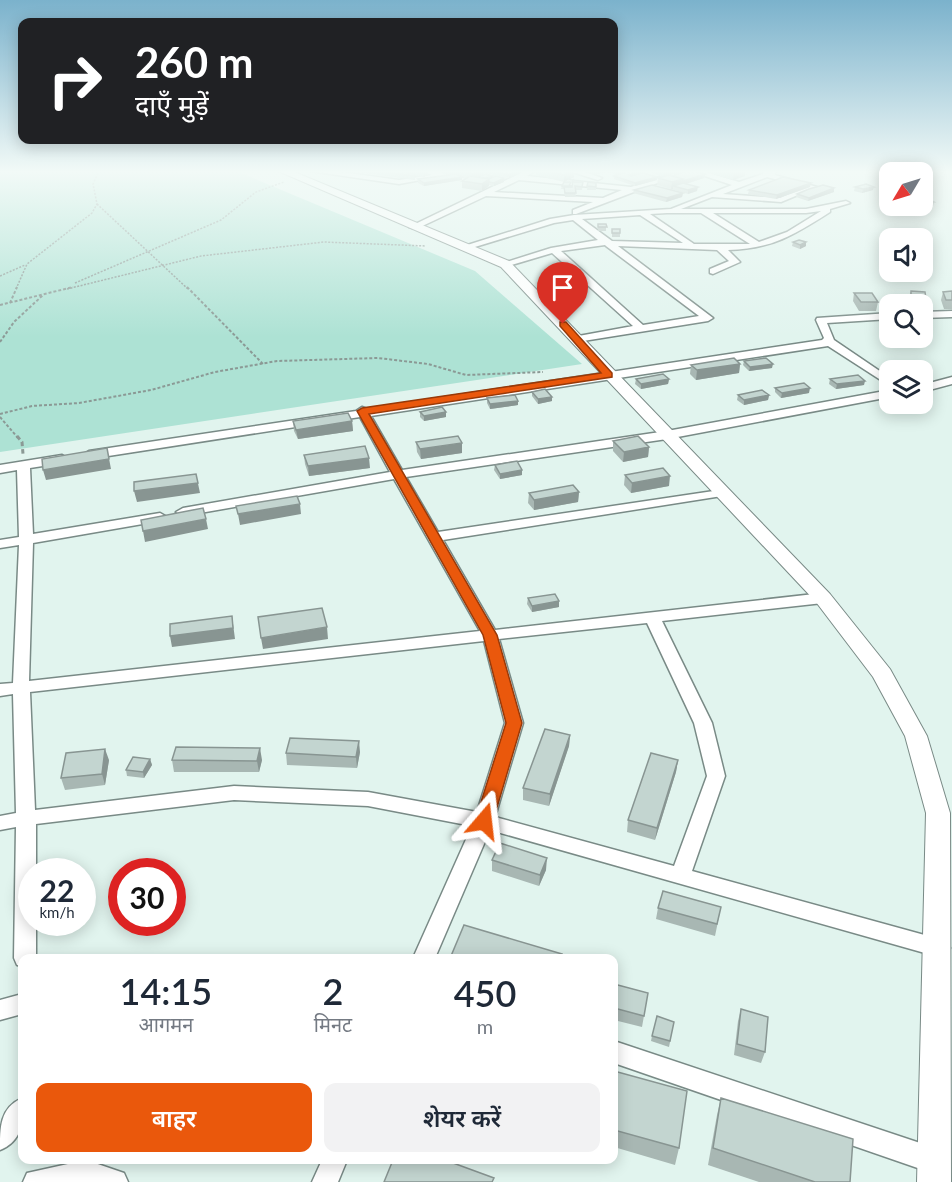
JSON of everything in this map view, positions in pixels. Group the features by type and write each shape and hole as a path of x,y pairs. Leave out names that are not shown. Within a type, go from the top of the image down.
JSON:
{"street":[{"path":"465,246 536,226"},
{"path":"577,339 708,318 586,226"},
{"path":"663,226 693,245"},
{"path":"727,226 758,245"},
{"path":"505,264 554,250 607,242 642,241 720,248 758,245 783,238 802,226"},
{"path":"413,227 505,264 823,598 882,674 916,736 938,813 939,948 934,1172 618,1054"},
{"path":"713,271 735,262 720,248"},
{"path":"554,250 640,328"},
{"path":"933,315 952,314"},
{"path":"879,317 821,320 828,341 879,376"},
{"path":"0,469 362,411 828,341"},
{"path":"933,386 952,380"},
{"path":"0,544 398,474 667,435 879,395"},
{"path":"362,411 490,635 514,723 484,821 426,954"},
{"path":"23,465 26,540 21,686 26,818 25,954"},
{"path":"434,537 722,492"},
{"path":"0,690 823,598"},
{"path":"652,617 703,723 716,776 680,877"},
{"path":"0,824 26,818 234,793 368,798 484,821 939,948"},
{"path":"0,1010 18,1005"},
{"path":"0,1138 18,1115"},
{"path":"325,1182 333,1164"},
{"path":"36,1182 83,1166 115,1182"}],"path":[{"path":"0,276 27,264 78,226"},
{"path":"122,226 164,264 263,364"},
{"path":"0,342 14,322 42,296 151,252 208,226"},
{"path":"0,305 201,256 324,242 426,246"},
{"path":"10,303 27,264"},
{"path":"23,465 22,441 0,415 32,406 79,403 151,390 215,372 263,364 378,358 428,364 466,375 551,371"}],"green space":[{"path":"0,226 368,226 475,271 582,364 0,452"}],"building":[{"path":"612,229 620,229 620,233 612,233"},
{"path":"799,240 806,242 800,245 793,242"},
{"path":"911,291 925,292 925,294 911,294"},
{"path":"952,291 952,300 946,300 943,292"},
{"path":"854,293 872,293 878,302 861,302"},
{"path":"734,358 740,364 697,370 691,365"},
{"path":"766,358 773,364 750,367 744,361"},
{"path":"663,374 669,379 641,384 636,379"},
{"path":"858,375 865,381 837,384 830,379"},
{"path":"804,383 810,388 782,393 775,388"},
{"path":"545,389 552,397 538,399 532,392"},
{"path":"762,390 769,395 744,400 738,395"},
{"path":"515,395 518,401 490,404 487,398"},
{"path":"442,407 446,412 424,416 420,412"},
{"path":"348,413 352,421 296,430 293,421"},
{"path":"458,436 462,443 420,449 416,442"},
{"path":"638,436 649,447 624,452 613,441"},
{"path":"365,446 369,458 308,466 304,455"},
{"path":"107,448 109,459 43,470 42,459"},
{"path":"517,461 522,470 500,474 495,465"},
{"path":"663,468 670,476 632,483 625,475"},
{"path":"196,474 198,483 134,491 134,482"},
{"path":"573,485 579,492 534,500 529,493"},
{"path":"297,496 300,504 238,514 236,506"},
{"path":"203,508 206,519 143,531 141,520"},
{"path":"555,594 559,601 532,606 528,598"},
{"path":"322,608 327,627 261,638 258,617"},
{"path":"232,616 233,628 170,636 170,624"},
{"path":"545,729 570,735 550,794 523,788"},
{"path":"290,738 359,741 356,757 286,753"},
{"path":"176,747 260,748 257,761 172,760"},
{"path":"105,749 102,774 61,778 66,753"},
{"path":"651,753 678,760 657,828 628,820"},
{"path":"133,757 150,759 143,772 126,770"},
{"path":"500,843 547,858 540,875 492,860"},
{"path":"663,891 721,907 717,924 658,908"},
{"path":"464,925 562,954 452,954"},
{"path":"618,985 648,993 644,1016 618,1009"},
{"path":"741,1009 768,1017 765,1052 737,1044"},
{"path":"657,1016 674,1022 670,1041 652,1036"},
{"path":"618,1072 687,1091 679,1148 618,1131"},
{"path":"721,1098 853,1139 850,1182 815,1182 713,1148"},
{"path":"391,1164 456,1164 494,1178 492,1182 384,1182"}],"route":[{"path":"484,821 514,723 490,635 362,411 609,375 563,324"}]}
